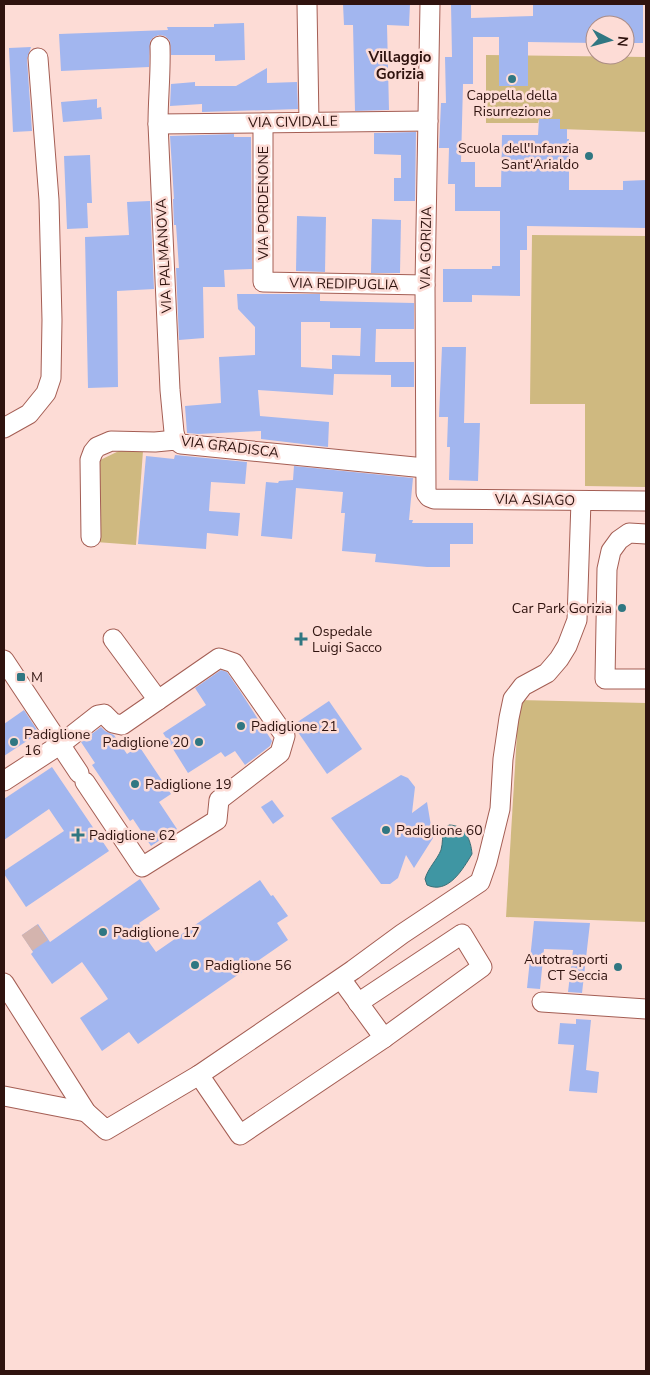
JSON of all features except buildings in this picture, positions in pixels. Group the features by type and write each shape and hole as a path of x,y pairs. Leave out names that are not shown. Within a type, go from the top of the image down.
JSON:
{"street":[{"path":"306,4 309,122"},
{"name":"VIA GORIZIA","path":"426,493 425,285 430,4"},
{"name":"VIA PALMANOVA","path":"160,46 161,73 158,84 158,124 170,390 176,440"},
{"path":"4,428 29,414 46,392 51,378 52,320 49,200 38,58"},
{"name":"VIA CIVIDALE","path":"158,124 428,121"},
{"name":"VIA PORDENONE","path":"263,282 264,123"},
{"name":"VIA REDIPUGLIA","path":"263,282 425,285"},
{"name":"VIA GRADISCA","path":"91,537 90,460 97,447 112,442 176,440 181,444 425,468"},
{"name":"VIA ASIAGO","path":"426,493 429,497 434,498 646,501"},
{"path":"4,983 86,1112 106,1130 199,1074 480,882 500,809 502,759 513,699 523,686 547,674 567,646 577,620 581,501"},
{"path":"646,534 629,534 619,540 611,551 607,569 605,678 646,679"},
{"path":"113,638 158,700"},
{"path":"4,781 61,744 98,714 104,714 113,723 122,725 219,658 234,663 285,736 280,753 220,800 217,820 142,867 61,744 7,673"},
{"path":"199,1074 240,1135 384,1038 482,968 462,934 358,1003"},
{"path":"341,978 384,1038"},
{"path":"542,1002 646,1009"},
{"path":"6,1098 86,1112"}],"shaded area":[{"path":"486,55 585,56 585,65 635,65 635,57 646,57 646,132 560,129 560,119 539,119 538,123 486,123"},
{"path":"532,235 646,236 646,487 585,486 585,404 530,404"},
{"path":"123,449 143,451 136,545 96,542 94,463"},
{"path":"519,700 646,703 646,922 506,917"}],"water":[{"path":"449,825 463,830 469,839 472,854 464,867 448,884 435,887 427,885 426,875 441,850 444,829"}],"tunnel":[{"path":"27,943 43,932"}],"place":[{"name":"Cappella della Risurrezione","path":"512,79"},
{"name":"Scuola dell'Infanzia Sant'Arialdo","path":"589,156"},
{"name":"Car Park Gorizia","path":"622,608"},
{"name":"Ospedale Luigi Sacco","path":"301,639"},
{"name":"M","path":"21,677"},
{"name":"Padiglione 21","path":"241,726"},
{"name":"Padiglione 16","path":"14,742"},
{"name":"Padiglione 20","path":"199,742"},
{"name":"Padiglione 19","path":"135,784"},
{"name":"Padiglione 60","path":"386,830"},
{"name":"Padiglione 62","path":"78,835"},
{"name":"Padiglione 17","path":"103,932"},
{"name":"Padiglione 56","path":"195,965"},
{"name":"Autotrasporti CT Seccia","path":"618,967"}],"district":[{"name":"Villaggio Gorizia","path":"400,66"}]}
